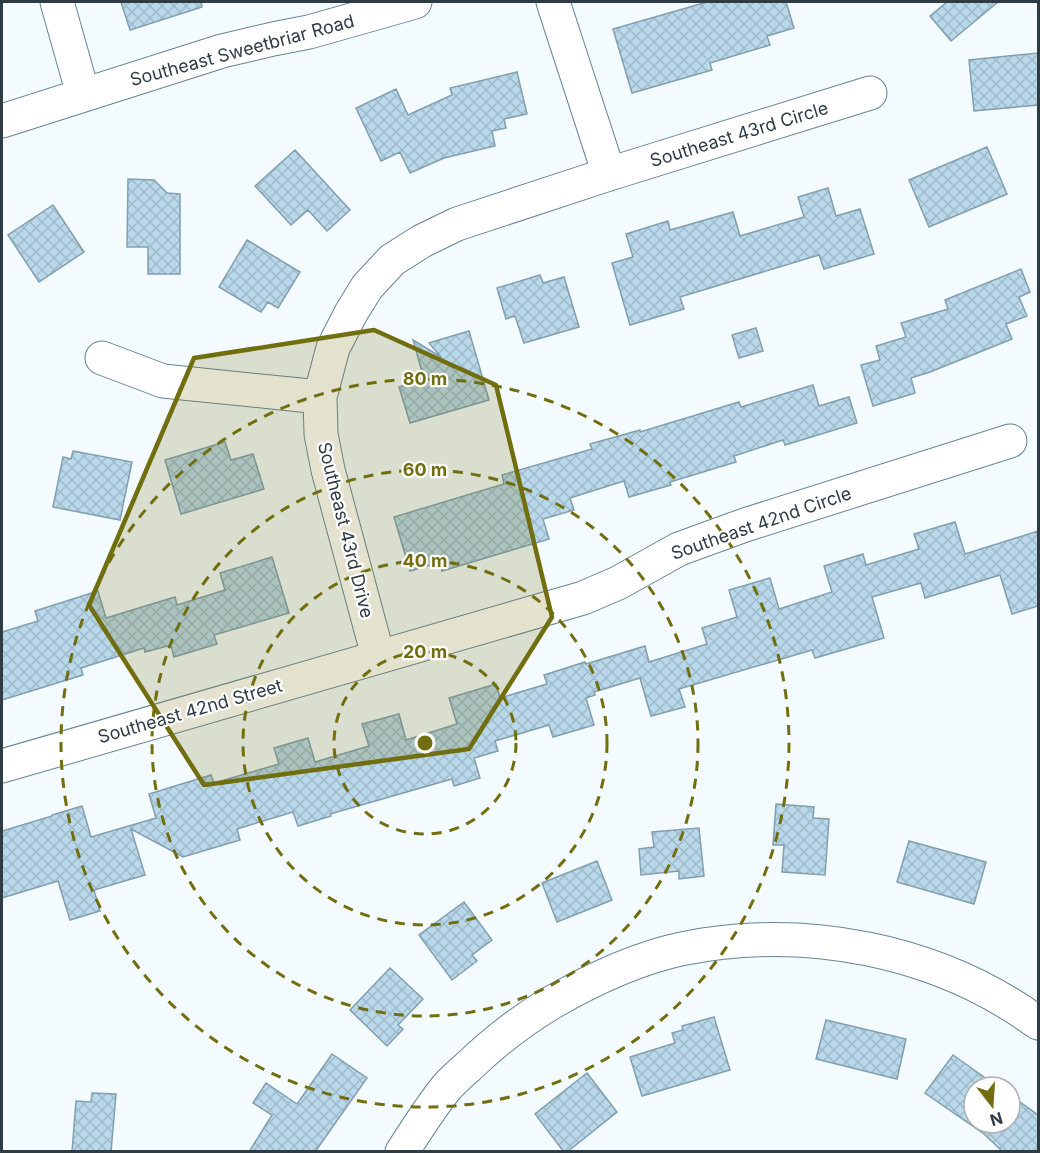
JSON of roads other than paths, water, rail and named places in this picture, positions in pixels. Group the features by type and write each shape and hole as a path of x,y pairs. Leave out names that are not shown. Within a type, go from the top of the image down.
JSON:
{"street":[{"path":"57,2 83,94"},
{"name":"Southeast Sweetbriar Road","path":"2,120 222,51 309,32 414,2"},
{"path":"553,2 609,174"},
{"name":"Southeast 43rd Circle","path":"609,174 870,93"},
{"name":"Southeast 43rd Drive","path":"378,656 328,470 321,434 320,397 333,348 367,287 392,260 422,241 458,224 609,174"},
{"path":"102,358 163,381 320,397"},
{"name":"Southeast 42nd Circle","path":"378,656 583,597 618,583 679,549 745,525 1010,441"},
{"name":"Southeast 42nd Street","path":"2,766 378,656"},
{"path":"402,1152 447,1087 503,1035 574,990 638,962 678,950 720,942 787,939 840,943 898,956 943,971 988,992 1038,1023"}]}
